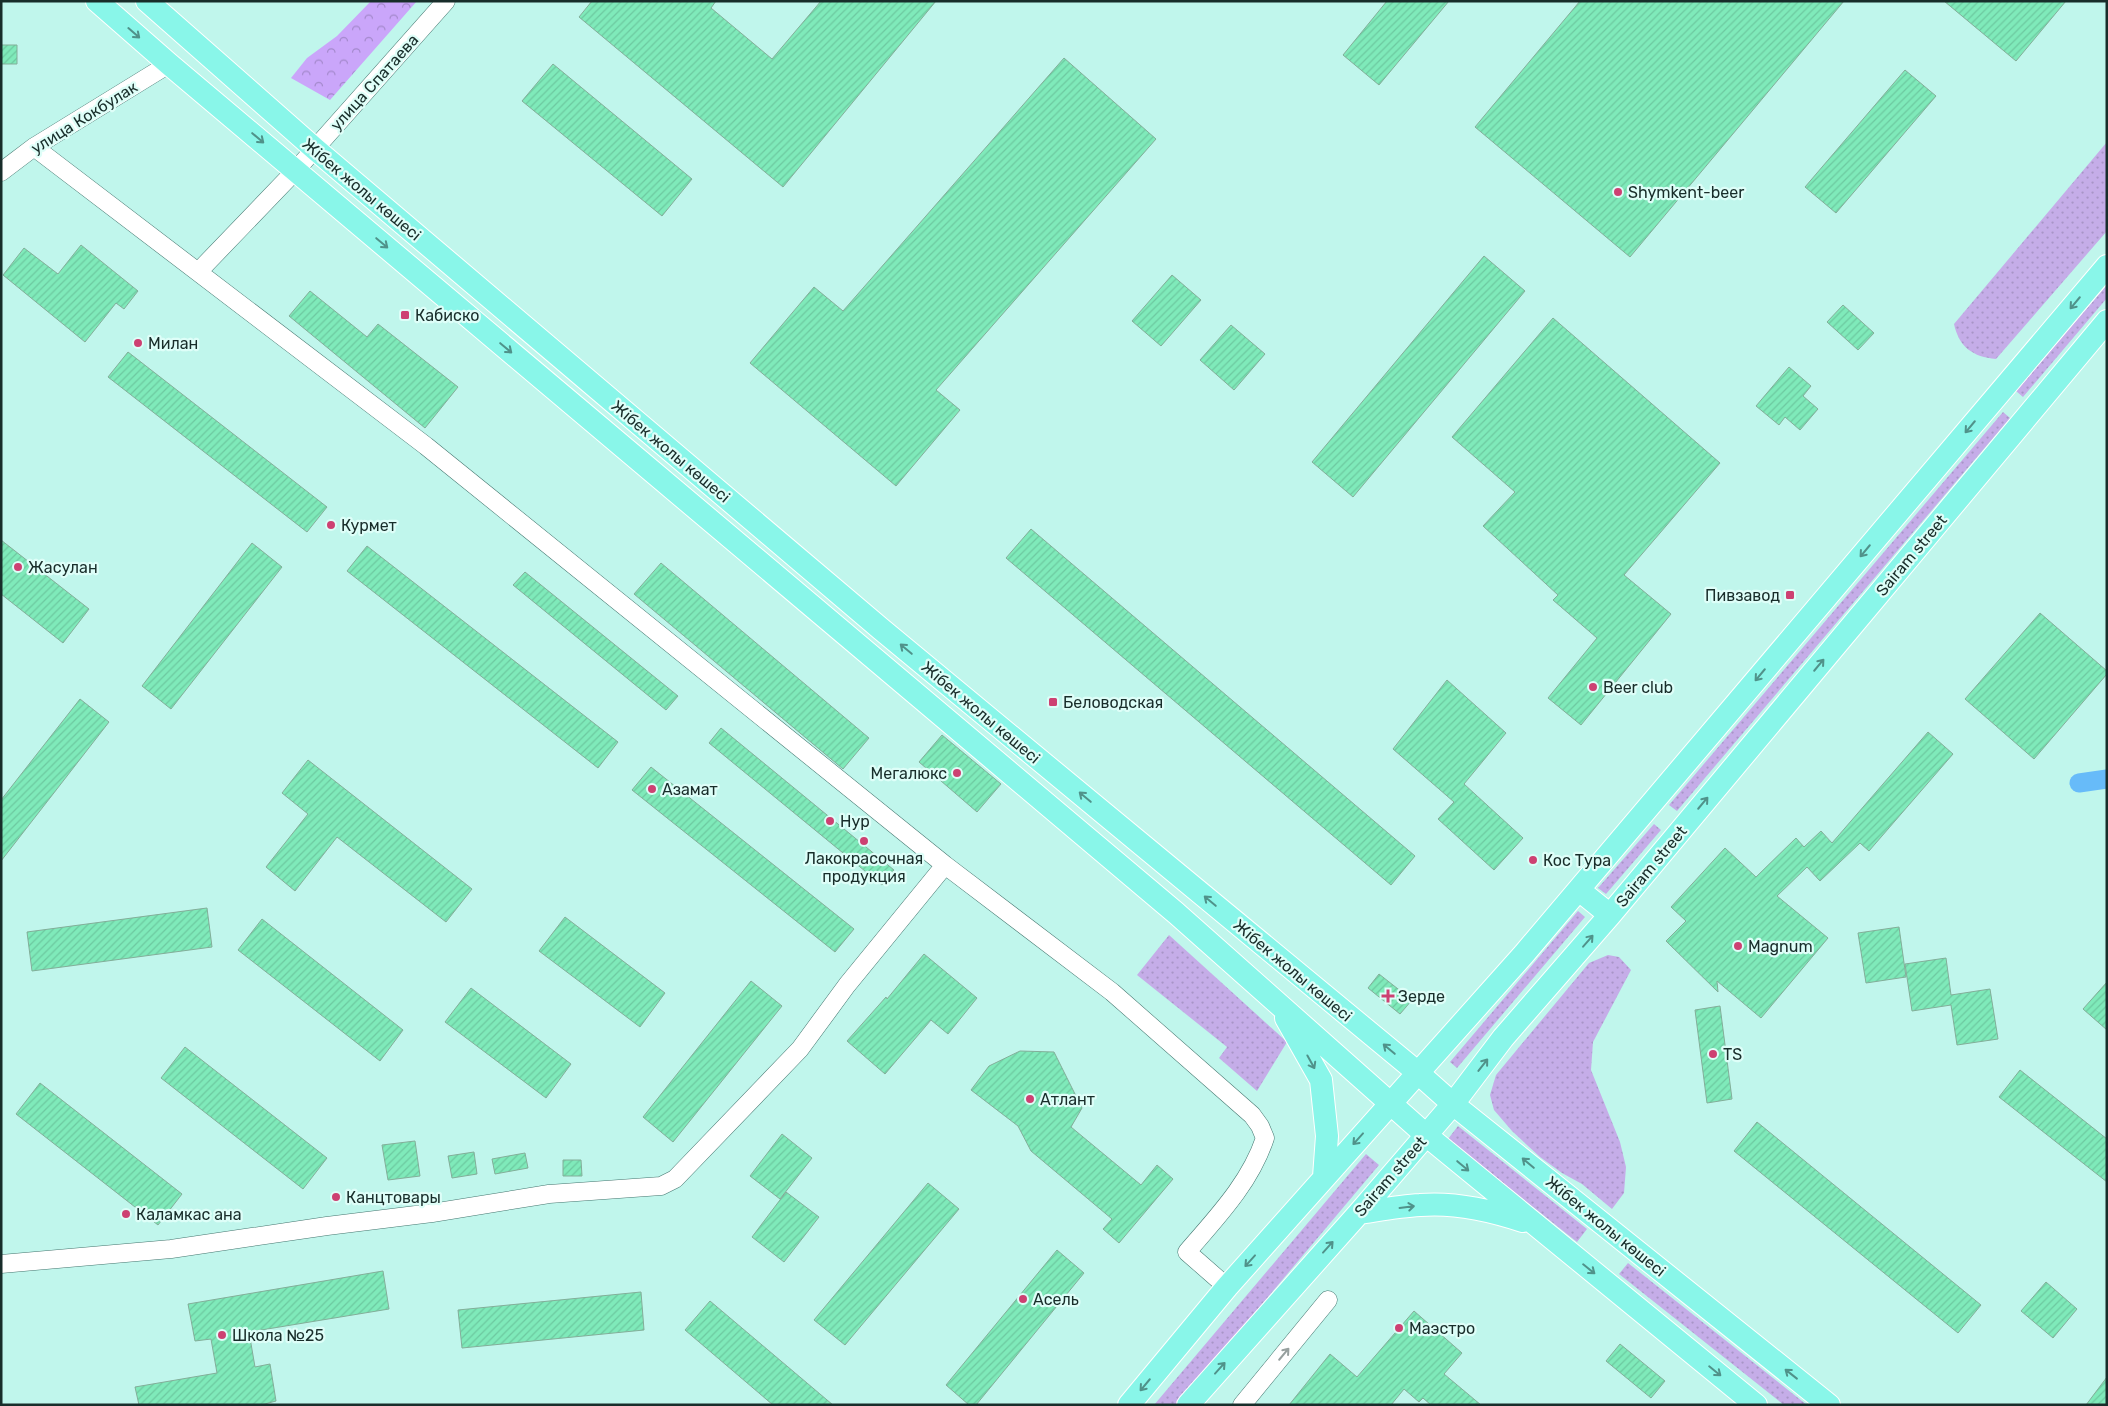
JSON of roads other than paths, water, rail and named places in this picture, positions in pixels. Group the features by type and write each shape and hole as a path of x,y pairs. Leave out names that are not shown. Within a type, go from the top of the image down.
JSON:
{"main road":[{"name":"Жібек жолы көшесі","path":"97,1 169,64 1168,907 1426,1134 1756,1405"},
{"name":"Жібек жолы көшесі","path":"147,1 315,149 881,629 1417,1072 1453,1104 1829,1405"},
{"path":"1128,1405 1227,1287 1524,954 2107,266"},
{"name":"Sairam street","path":"1188,1405 1453,1104 1503,1038 1610,915 2107,321"},
{"path":"1579,890 1610,915"},
{"path":"1278,1004 1321,1080 1326,1136 1324,1178"},
{"path":"1359,1213 1421,1205 1458,1206 1498,1213 1535,1225"}],"street":[{"name":"улица Спатаева","path":"199,271 296,170 446,1"},
{"name":"улица Кокбулак","path":"1,172 34,147 169,64"},
{"path":"34,147 434,452 945,865 1112,992 1252,1115 1266,1138 1260,1155 1234,1197 1187,1252 1227,1287"},
{"path":"1,1264 171,1249 432,1213 549,1194 661,1186 675,1179 800,1049 847,985 945,865"},
{"path":"1242,1405 1328,1300"}],"waterway":[{"path":"2079,783 2107,779"}],"place":[{"name":"Shymkent-beer","path":"1618,192"},
{"name":"Кабиско","path":"405,315"},
{"name":"Милан","path":"138,343"},
{"name":"Курмет","path":"331,525"},
{"name":"Жасулан","path":"18,567"},
{"name":"Пивзавод","path":"1790,595"},
{"name":"Beer club","path":"1593,687"},
{"name":"Беловодская","path":"1053,702"},
{"name":"Мегалюкс","path":"957,773"},
{"name":"Азамат","path":"652,789"},
{"name":"Нур","path":"830,821"},
{"name":"Лакокрасочная продукция","path":"864,841"},
{"name":"Кос Тура","path":"1533,860"},
{"name":"Magnum","path":"1738,946"},
{"name":"Зерде","path":"1388,996"},
{"name":"TS","path":"1713,1054"},
{"name":"Атлант","path":"1030,1099"},
{"name":"Канцтовары","path":"336,1197"},
{"name":"Каламкас ана","path":"126,1214"},
{"name":"Асель","path":"1023,1299"},
{"name":"Маэстро","path":"1399,1328"},
{"name":"Школа №25","path":"222,1335"}]}
